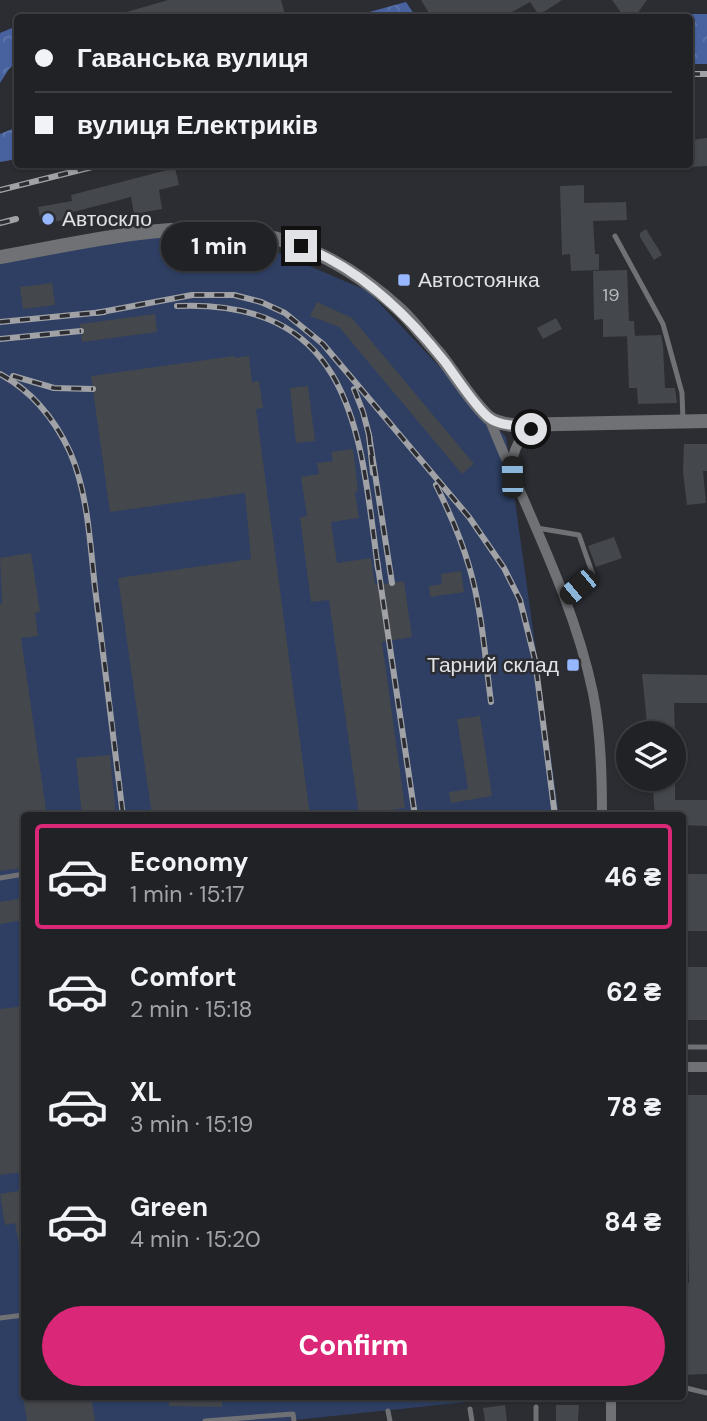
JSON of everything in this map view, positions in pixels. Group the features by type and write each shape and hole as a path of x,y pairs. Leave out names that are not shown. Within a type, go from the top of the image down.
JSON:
{"street":[{"path":"0,257 166,229 239,230 282,239 321,254 357,276 401,311 489,418 564,599 593,693 601,755 602,812"},
{"path":"489,418 512,425 707,421"},
{"path":"512,477 513,456 517,445 525,434 540,425"},
{"path":"686,1067 707,1067"},
{"path":"611,1400 611,1421"}],"lane":[{"path":"615,236 663,324 682,393 683,422"},
{"path":"535,527 579,535 593,575 564,599"},
{"path":"0,878 21,874"},
{"path":"686,1047 707,1047"},
{"path":"0,1318 21,1315"},
{"path":"686,1388 707,1392"},
{"path":"536,1406 536,1421"},
{"path":"470,1409 471,1421"},
{"path":"388,1411 390,1421"},
{"path":"205,1421 293,1414 294,1421"}],"shaded area":[{"path":"220,228 368,291 506,437 559,812 21,812 21,1400 487,1400 285,1421 0,1421 0,256"}],"green space":[{"path":"406,2 414,14 362,14"},
{"path":"693,14 707,14 707,64 693,64"},
{"path":"14,27 14,65 0,83 0,33"},
{"path":"14,128 14,160 0,162 0,134"}],"building":[{"path":"168,0 281,0 285,14 119,14"},
{"path":"421,0 562,0 541,14 530,2 508,14 430,14"},
{"path":"612,0 647,0 637,14 620,14"},
{"path":"707,138 707,166 693,167 693,140"},
{"path":"175,168 179,185 159,190 162,209 134,214 131,197 73,212 74,218 41,224 38,207 72,201 71,195"},
{"path":"584,185 584,203 626,202 627,220 593,221 599,270 571,271 570,254 562,255 560,186"},
{"path":"646,229 662,255 654,260 640,237 640,233"},
{"path":"627,270 629,321 634,321 635,336 603,337 603,319 594,320 593,271"},
{"path":"52,283 55,305 23,309 20,287"},
{"path":"317,302 352,318 474,464 462,474 339,327 310,316"},
{"path":"155,314 157,332 82,342 80,324"},
{"path":"556,318 562,329 543,339 537,328"},
{"path":"661,335 665,388 675,388 677,403 638,404 637,388 629,388 627,336"},
{"path":"249,356 252,382 259,381 263,408 256,409 309,812 151,812 118,578 251,559 245,493 110,512 91,376"},
{"path":"308,386 315,441 296,443 290,388"},
{"path":"684,444 707,444 707,471 703,471 706,503 687,505 683,472"},
{"path":"353,449 358,491 355,492 359,518 331,522 337,563 371,558 375,585 404,581 412,637 382,642 405,808 359,812 329,600 311,602 300,517 307,516 301,477 319,474 317,463 333,461 331,452"},
{"path":"614,537 622,558 596,567 588,546"},
{"path":"31,553 40,612 35,613 38,636 21,638 46,812 21,812 21,868 0,871 2,603 0,558"},
{"path":"461,571 464,592 430,597 429,586 442,584 441,574"},
{"path":"642,674 707,675 707,703 674,703 675,721 647,721"},
{"path":"480,716 492,796 451,803 449,792 468,789 457,719"},
{"path":"110,755 116,812 82,812 76,758"},
{"path":"653,791 675,791 675,800 707,800 707,826 686,825 686,812 655,812"},
{"path":"686,874 707,874 707,931 686,931"},
{"path":"21,898 21,920 0,924 0,902"},
{"path":"686,967 707,967 707,1020 686,1020"},
{"path":"21,1006 21,1172 0,1175 0,1009"},
{"path":"687,1095 707,1095 707,1374 686,1375 686,1283 689,1283 686,1216"},
{"path":"21,1190 21,1245 15,1223 5,1225 0,1194"},
{"path":"24,1400 92,1400 95,1421 27,1421"},
{"path":"169,1400 222,1400 222,1407 169,1406"},
{"path":"505,1405 507,1421 485,1421 483,1408"},
{"path":"556,1405 579,1405 578,1421 556,1421"}],"railway":[{"path":"693,74 707,74"},
{"path":"0,190 88,168"},
{"path":"0,223 16,219"},
{"path":"96,313 192,295 234,295 261,302 285,313 323,344 469,517 504,568 520,600 535,660 554,812"},
{"path":"177,306 236,310 281,325 314,350 337,384 353,424 364,469 378,569"},
{"path":"0,322 104,312"},
{"path":"0,339 81,331"},
{"path":"0,374 22,389 50,418 70,452 81,484 90,536 123,812"},
{"path":"13,376 54,388 93,389"},
{"path":"354,389 369,435 392,583"},
{"path":"369,435 373,473"},
{"path":"436,485 466,556 473,583 483,634 491,702"},
{"path":"377,560 414,812"}],"place":[{"name":"Автоскло","path":"48,219"},
{"name":"Автостоянка","path":"404,280"},
{"name":"Тарний склад","path":"573,665"}],"route":[{"path":"301,246 321,254 357,276 401,311 489,418 503,424 540,425 531,429"}]}
